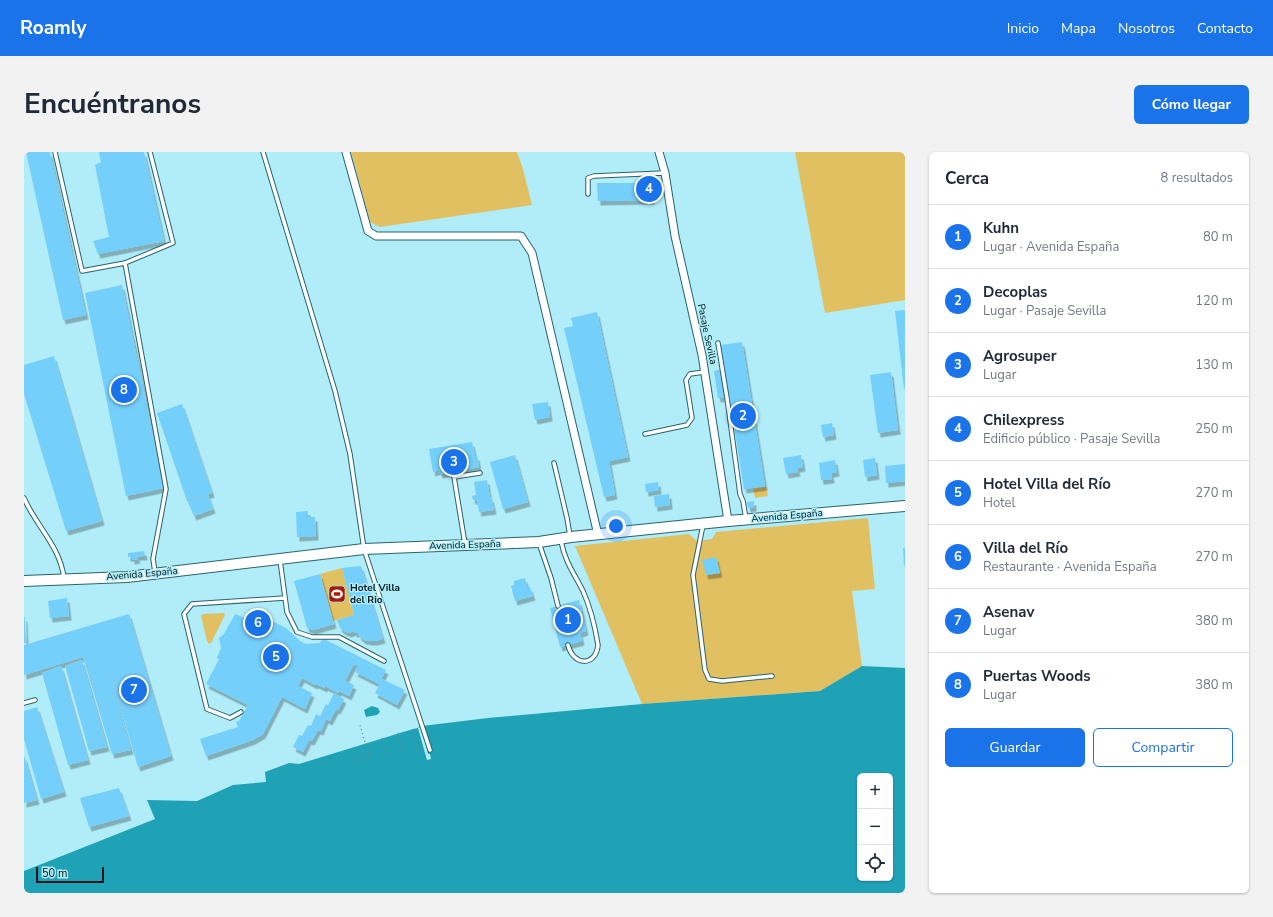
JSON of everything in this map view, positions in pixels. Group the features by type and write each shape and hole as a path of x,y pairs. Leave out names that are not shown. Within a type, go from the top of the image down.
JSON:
{"main road":[{"name":"Avenida España","path":"24,581 127,577 364,549 539,542 728,521 905,506"}],"street":[{"path":"346,152 368,231 376,236 521,236 532,253 598,535"},
{"name":"Pasaje Sevilla","path":"659,152 665,173 675,236 702,355 728,521"}],"lane":[{"path":"55,152 82,271 124,263 173,243 150,152"},
{"path":"263,152 337,398 350,454 364,549 430,750"},
{"path":"588,194 588,178 594,176 665,173"},
{"path":"124,263 166,489 153,559 155,574"},
{"path":"718,343 740,494 746,520"},
{"path":"645,434 687,426 692,418 686,380 690,374 704,372"},
{"path":"554,463 568,518 566,538 568,564 582,590 590,610 598,645 596,654 584,661 572,656 568,645"},
{"path":"466,545 454,477 480,473"},
{"path":"24,498 34,518 56,551 61,562 64,579"},
{"path":"703,524 692,575 705,670 709,679 722,681 772,676"},
{"path":"539,542 551,578 558,606"},
{"path":"279,559 288,612 297,632 312,637 339,637 384,661"},
{"path":"241,712 230,718 207,709 184,614 192,604 285,598"},
{"path":"24,703 35,700"}],"path":[{"path":"349,763 369,756 360,725"},
{"path":"413,729 419,751"},
{"path":"398,733 404,754"},
{"path":"382,738 388,758"}],"shaded area":[{"path":"351,152 517,152 532,205 380,227 370,222"},
{"path":"795,152 905,152 905,300 825,313"},
{"path":"766,487 768,496 755,498 753,489"},
{"path":"868,518 875,589 852,591 862,666 820,691 642,704 575,546 689,534 697,541 712,539 716,532"},
{"name":"Hotel Villa del Rio","path":"342,568 354,615 333,621 320,574"},
{"path":"224,613 225,615 211,643 209,644 201,616 203,614"}],"water":[{"path":"862,666 905,668 905,893 24,893 24,871 155,819 147,800 197,801 233,785 266,782 265,772 289,763 299,764 418,728 420,725 642,704 820,691"},
{"path":"372,706 378,708 380,712 377,715 366,717 364,710"}],"pier":[{"path":"422,726 428,754 430,754 431,759 427,760 418,728"}],"building":[{"path":"26,152 50,152 86,315 63,320"},
{"path":"99,152 144,152 164,241 98,254 93,241 109,237 95,165 101,162"},
{"path":"597,183 652,183 652,200 598,201"},
{"path":"122,285 164,488 126,496 85,293"},
{"path":"905,310 905,389 904,389 895,311"},
{"path":"597,312 628,457 609,461 615,495 604,497 564,328 573,326 571,318"},
{"path":"742,342 765,486 744,489 721,345"},
{"path":"54,356 102,521 66,531 24,394 24,365"},
{"path":"721,369 725,397 718,398 714,371"},
{"path":"891,372 898,430 878,433 870,375"},
{"path":"548,402 550,417 535,420 532,404"},
{"path":"182,404 212,493 187,501 157,413"},
{"path":"832,423 834,435 823,437 821,425"},
{"path":"472,442 479,467 440,474 439,470 433,472 429,449"},
{"path":"515,455 528,502 503,509 490,462"},
{"path":"801,455 803,467 797,468 798,472 786,474 783,458"},
{"path":"875,458 877,475 865,477 863,460"},
{"path":"835,460 837,472 831,473 832,479 821,480 819,463"},
{"path":"905,464 905,481 886,483 885,466"},
{"path":"487,480 494,510 479,512 477,500 473,500 472,496 476,495 474,482"},
{"path":"658,482 659,490 646,492 645,484"},
{"path":"669,494 670,505 655,507 654,496"},
{"path":"208,495 213,509 194,516 188,502"},
{"path":"754,501 754,507 748,508 747,502"},
{"path":"308,511 308,517 315,517 316,536 297,537 296,512"},
{"path":"903,548 905,548 905,566 904,566"},
{"path":"144,551 145,556 137,556 138,559 132,560 132,557 128,557 128,553"},
{"path":"716,557 720,573 706,575 702,560"},
{"path":"361,566 383,639 375,641 364,640 358,633 354,633 354,631 349,633 344,631 340,628 337,620 354,615 342,568"},
{"path":"320,574 334,624 313,630 307,628 294,581"},
{"path":"525,578 527,587 530,587 533,596 515,601 511,586 514,585 514,581"},
{"path":"67,598 69,616 50,618 48,601"},
{"path":"579,600 586,631 580,633 582,641 560,647 550,608"},
{"path":"129,614 171,756 138,767 105,655 131,750 112,754 83,657 24,675 24,645"},
{"path":"235,614 250,620 255,618 270,620 286,628 300,641 306,644 320,643 322,640 326,640 386,670 379,684 355,672 358,666 354,664 345,681 354,685 349,696 339,691 338,693 325,686 325,688 316,684 315,685 302,678 298,686 312,693 305,709 282,697 263,734 253,740 206,756 200,739 238,727 236,722 239,721 248,705 206,684 219,659 217,658 221,648 219,638 224,634"},
{"path":"25,617 26,643 24,643"},
{"path":"82,660 107,747 89,751 65,666"},
{"path":"61,666 88,760 68,765 42,673"},
{"path":"382,679 405,690 397,705 375,693"},
{"path":"334,693 344,699 338,710 336,709 330,721 326,719 321,731 318,730 312,741 309,740 303,752 293,747 299,735 302,736 308,725 311,726 316,714 320,716"},
{"path":"37,707 64,792 41,799 24,739 24,711"},
{"path":"24,755 37,800 24,803"},
{"path":"119,788 129,816 89,827 80,798"}],"place":[{"name":"Chilexpress","path":"649,189"},
{"name":"Puertas Woods","path":"124,390"},
{"name":"Decoplas","path":"743,416"},
{"name":"Agrosuper","path":"454,462"},
{"name":"Hotel Villa del Rio","path":"337,594"},
{"name":"Kuhn","path":"568,620"},
{"name":"Villa del Río","path":"258,623"},
{"name":"Hotel Villa del Río","path":"276,657"},
{"name":"Asenav","path":"134,690"}]}
